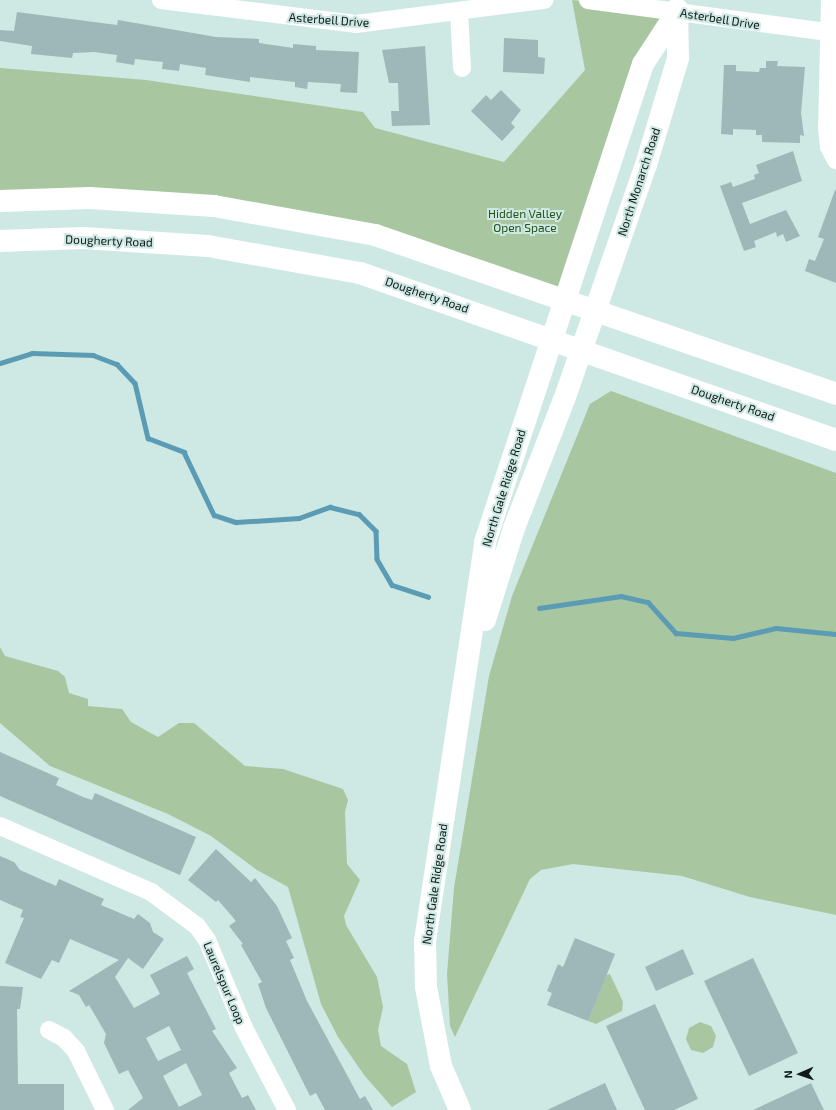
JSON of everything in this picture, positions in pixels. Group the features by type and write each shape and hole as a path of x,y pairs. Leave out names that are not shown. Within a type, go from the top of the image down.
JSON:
{"street":[{"name":"Asterbell Drive","path":"161,0 356,24 544,0"},
{"name":"Asterbell Drive","path":"588,0 678,6 829,32"},
{"path":"830,0 827,128 829,147 836,160"},
{"path":"566,302 643,64 678,6"},
{"name":"North Monarch Road","path":"582,350 646,165 678,58 678,6"},
{"path":"459,12 462,68"},
{"path":"0,201 90,198 214,206 375,235 594,312 836,394"},
{"name":"Dougherty Road","path":"0,241 84,238 208,246 360,273 552,337 582,350 836,440"},
{"name":"North Gale Ridge Road","path":"460,1110 441,1066 426,987 425,941 467,679 486,542 552,337 566,302"},
{"name":"North Gale Ridge Road","path":"467,679 514,528 582,350"},
{"name":"Laurelspur Loop","path":"0,826 151,892 197,926 207,940 244,1028 287,1110"},
{"path":"49,1030 64,1038 76,1051 105,1110"}],"green space":[{"name":"Hidden Valley Open Space","path":"572,0 677,12 643,64 566,302 375,235 214,206 0,201 0,68 146,80 363,112 375,128 504,162 585,70"},
{"path":"611,391 836,473 836,915 750,897 682,876 573,864 541,870 530,879 455,1037 450,1026 447,974 454,888 489,676 512,596 590,404"},
{"path":"0,647 5,656 58,671 65,677 69,693 88,699 88,706 122,709 131,722 158,737 179,723 194,723 245,766 283,769 343,789 348,800 345,812 347,864 360,880 344,916 346,925 377,977 383,1007 378,1030 381,1046 407,1064 416,1092 392,1107 364,1075 338,1037 321,1004 288,887 257,870 211,836 168,814 50,766 0,723"},
{"path":"610,974 623,1002 622,1011 596,1024 588,1021 606,975"},
{"path":"700,1022 711,1026 716,1036 713,1047 703,1053 691,1050 686,1039 689,1028"}],"building":[{"path":"17,12 117,25 118,20 216,37 259,39 259,43 293,48 293,44 316,46 316,50 359,52 357,93 340,92 341,84 308,82 307,89 295,87 295,82 250,77 250,82 205,75 206,68 180,64 179,71 162,69 163,62 135,59 134,65 116,62 117,55 94,52 73,53 72,58 31,54 32,46 0,41 0,30 14,31"},
{"path":"504,38 538,40 538,57 545,58 544,74 503,72"},
{"path":"425,46 430,125 392,126 391,111 399,111 398,83 389,83 382,50"},
{"path":"766,61 778,61 777,66 805,67 801,113 804,136 800,135 800,143 762,142 762,135 756,135 756,130 733,129 733,135 721,134 724,65 736,65 736,71 759,72 760,68 766,68"},
{"path":"501,90 521,110 511,123 515,127 502,141 471,111 486,95 491,100"},
{"path":"793,151 802,181 742,203 750,224 786,210 800,236 786,242 783,234 777,237 776,232 754,241 756,247 744,251 720,186 731,182 733,187 755,179 754,175 759,173 756,165"},
{"path":"835,190 836,283 805,271 809,259 815,261 824,239 818,237"},
{"path":"0,752 59,778 56,785 83,797 92,800 95,793 196,837 180,875 0,796"},
{"path":"216,849 251,882 255,878 277,906 292,938 286,941 294,958 290,960 307,1001 360,1099 365,1096 373,1110 325,1110 316,1093 310,1096 266,1008 258,984 262,982 241,945 243,944 229,926 236,921 218,900 216,902 188,880"},
{"path":"0,856 14,862 20,870 56,886 59,879 104,899 101,905 134,919 138,914 150,923 153,932 164,939 143,969 128,958 115,977 134,1008 160,994 150,975 187,956 194,969 187,973 216,1029 212,1031 237,1068 229,1073 242,1098 248,1095 256,1110 128,1110 143,1098 128,1070 119,1074 104,1043 106,1034 89,1005 86,1007 79,995 69,991 119,960 70,939 59,963 52,960 41,979 5,963 24,918 20,917 23,910 0,900","holes":["169,1026 181,1050 158,1061 146,1038","186,1063 202,1095 179,1107 163,1076"]},
{"path":"575,938 615,954 588,1021 547,1005 552,993 547,991 558,964 563,967"},
{"path":"683,949 694,974 656,991 645,967"},
{"path":"753,958 798,1053 749,1076 704,981"},
{"path":"0,986 23,987 20,1009 17,1009 18,1084 64,1084 64,1110 0,1110"},
{"path":"655,1004 698,1099 674,1110 645,1110 606,1026"},
{"path":"605,1083 617,1110 547,1110"},
{"path":"811,1083 824,1110 753,1110"}],"waterway":[{"path":"0,363 32,353 93,355 117,364 135,383 148,438 184,452 214,515 236,522 299,518 330,507 359,514 376,531 377,559 392,585 428,597"},
{"path":"539,608 621,596 648,602 676,633 733,638 776,628 836,634"}]}
